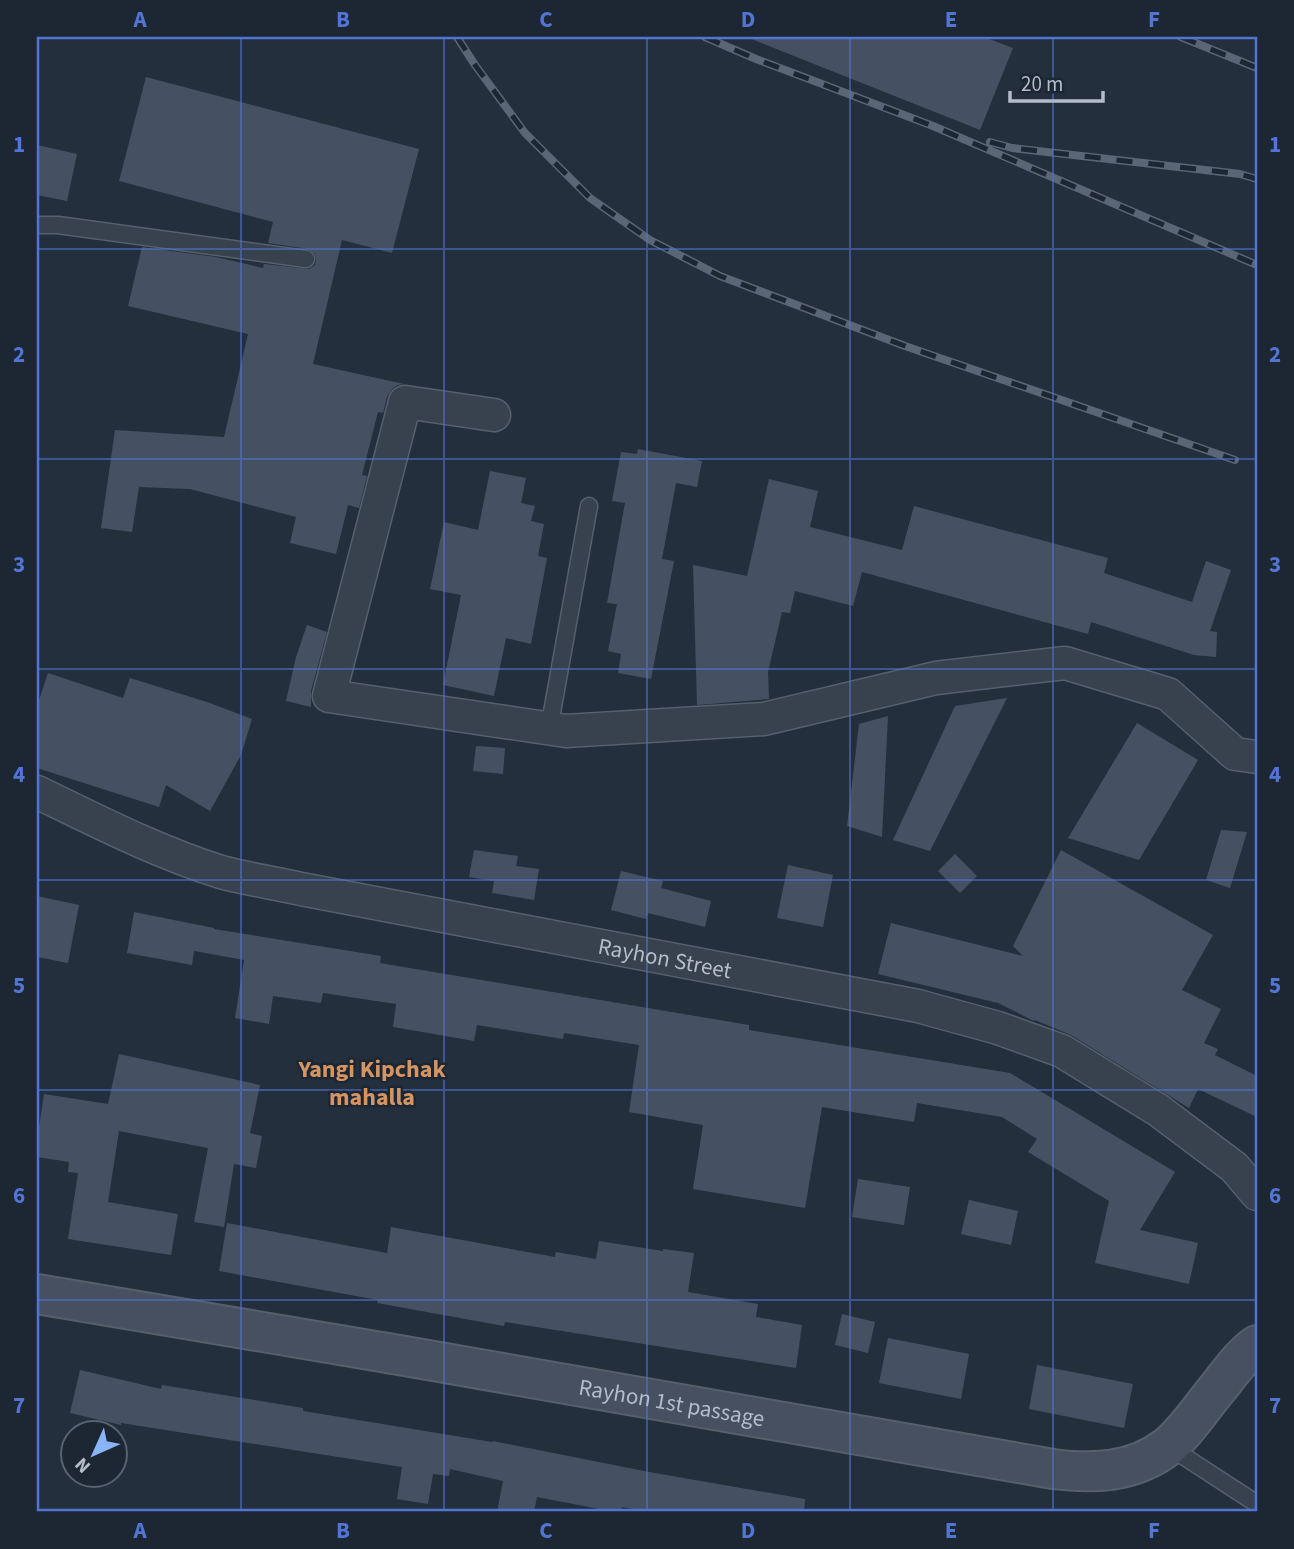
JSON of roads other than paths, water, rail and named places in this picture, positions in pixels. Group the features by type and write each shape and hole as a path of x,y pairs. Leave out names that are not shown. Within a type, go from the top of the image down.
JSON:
{"street":[{"path":"494,415 405,402 330,696 566,731 764,719 936,678 1065,663 1168,694 1235,754 1257,757"},
{"name":"Rayhon Street","path":"37,792 178,857 224,872 918,1006 998,1028 1062,1051 1158,1110 1234,1167 1257,1194"},
{"name":"Rayhon 1st passage","path":"37,1294 1077,1472 1104,1472 1127,1466 1149,1458 1168,1446 1186,1428 1238,1363 1257,1345"}],"lane":[{"path":"37,225 58,225 306,260"},
{"path":"549,729 589,506"},
{"path":"1168,1446 1257,1504"}],"railway":[{"path":"457,37 525,133 590,198 650,240 720,276 905,346 1235,460"},
{"path":"705,37 933,126 1257,265"},
{"path":"1181,37 1257,68"},
{"path":"990,142 1012,148 1240,174 1257,179"}],"district":[{"name":"Yangi Kipchak mahalla","path":"372,1083"}]}
